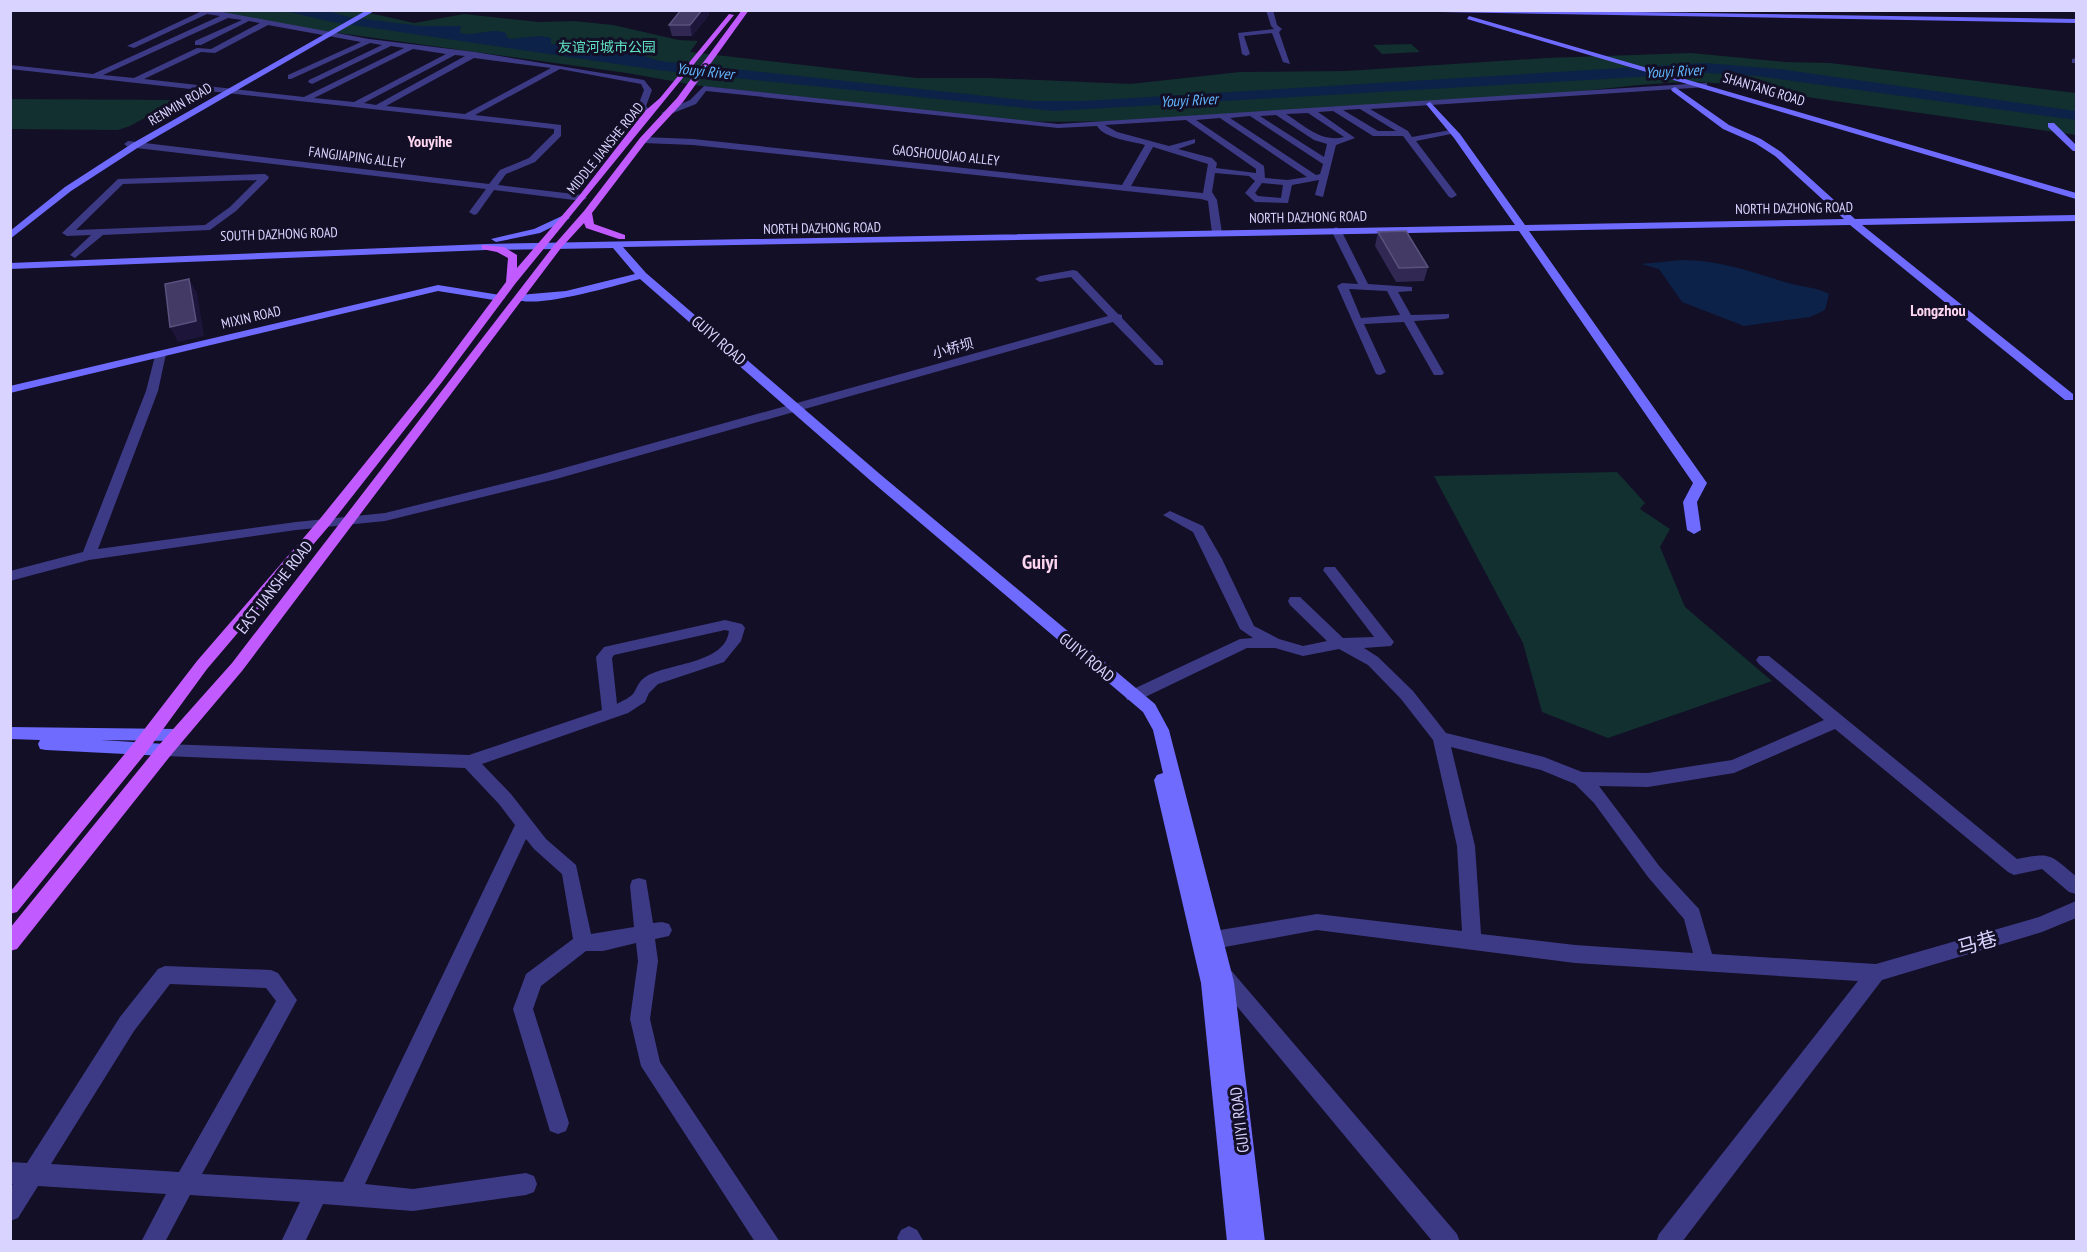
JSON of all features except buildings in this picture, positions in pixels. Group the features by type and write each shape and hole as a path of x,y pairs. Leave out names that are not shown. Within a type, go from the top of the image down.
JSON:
{"main road":[{"name":"MIDDLE JIANSHE ROAD","path":"544,242 735,10"},
{"name":"MIDDLE JIANSHE ROAD","path":"562,242 665,113 680,100 746,10"},
{"path":"587,213 589,226 616,242"},
{"name":"EAST JIANSHE ROAD","path":"10,906 144,742 202,665 324,523 544,242"},
{"name":"EAST JIANSHE ROAD","path":"10,943 177,735 237,667 562,242"},
{"path":"488,243 513,258 511,282"}],"street":[{"path":"1269,10 1287,62"},
{"path":"1331,10 1922,17"},
{"path":"1498,10 2076,20"},
{"path":"1906,10 1922,17"},
{"name":"SHANTANG ROAD","path":"1448,11 1688,79 2076,195"},
{"path":"130,46 201,12 332,31 369,41 474,54 644,82 648,90 642,106 648,113"},
{"name":"RENMIN ROAD","path":"10,229 59,189 224,91 367,12"},
{"path":"94,77 226,16"},
{"path":"1246,54 1240,34 1277,30 1285,26 1281,17"},
{"path":"198,43 247,20"},
{"path":"134,81 200,50 212,51 266,22"},
{"path":"291,76 369,41"},
{"path":"312,82 392,43"},
{"path":"305,100 414,46"},
{"path":"357,104 455,52"},
{"path":"378,107 474,54"},
{"path":"10,67 558,127 558,134 532,160 503,172 489,188 474,212"},
{"path":"468,116 560,67"},
{"path":"116,79 135,70"},
{"name":"SHANTANG ROAD","path":"1688,79 2076,195"},
{"path":"665,113 693,102 704,88 1058,126 1704,85"},
{"path":"1675,88 1726,127 1758,141 1778,154 1848,218 2069,397"},
{"path":"1430,104 1453,131 1687,462 1700,483 1690,502 1694,530"},
{"path":"1362,107 1408,136 1452,195"},
{"path":"1335,109 1376,134"},
{"path":"1310,110 1351,138"},
{"path":"1278,112 1317,138 1332,143 1376,134 1408,136 1453,131"},
{"path":"1252,114 1327,162"},
{"path":"1222,116 1319,177"},
{"path":"1188,118 1261,168 1260,180 1250,193 1255,199 1285,201 1288,183"},
{"path":"1100,123 1103,129 1114,134 1152,143 1213,163 1207,192 1212,200 1217,230"},
{"path":"2051,125 2076,149"},
{"name":"GAOSHOUQIAO ALLEY","path":"643,140 693,142 1203,196 1212,200"},
{"path":"1170,149 1192,141"},
{"path":"1125,188 1152,143"},
{"path":"1320,195 1319,177 1327,162 1332,143"},
{"name":"RENMIN ROAD","path":"10,236 68,189 132,145"},
{"name":"FANGJIAPING ALLEY","path":"132,145 582,198"},
{"path":"1212,170 1251,174 1260,180 1288,183 1319,177"},
{"path":"75,255 100,232 207,228 233,210 265,177 121,181 67,233 100,232"},
{"name":"NORTH DAZHONG ROAD","path":"544,242 2076,213"},
{"path":"488,243 537,231 565,218"},
{"name":"NORTH DAZHONG ROAD","path":"1848,218 2076,218"},
{"name":"NORTH DAZHONG ROAD","path":"562,242 662,244 1517,224"},
{"path":"1336,230 1364,286"},
{"name":"SOUTH DAZHONG ROAD","path":"10,257 544,242"},
{"path":"616,242 639,275"},
{"path":"616,242 639,275 792,407 1068,652 1140,711 1152,732 1211,983 1239,1242"},
{"name":"SOUTH DAZHONG ROAD","path":"10,266 488,243"},
{"path":"628,259 662,244"},
{"path":"1040,279 1073,273 1118,317 1159,363"},
{"path":"519,298 537,299 562,295 639,275"},
{"path":"1380,372 1342,286 1408,289"},
{"path":"10,390 418,296 438,288 500,298"},
{"path":"1390,289 1438,373"},
{"path":"1358,321 1445,316"},
{"name":"小桥坝","path":"10,576 89,555 324,523 385,517 519,484 1118,317"},
{"path":"10,396 159,357"},
{"path":"89,555 152,391 159,357"},
{"name":"GUIYI ROAD","path":"792,407 1149,708 1161,730 1222,974 1253,1242"},
{"path":"1170,515 1198,530 1215,559 1248,629 1275,643 1303,651 1339,644 1386,642 1330,570"},
{"path":"1295,602 1339,644 1373,661 1407,695 1441,738 1466,846 1472,941"},
{"path":"10,733 144,742 165,750 469,762 610,713 632,704 652,680 719,658 736,638 737,628 725,625 609,651 604,657 610,713"},
{"path":"1133,696 1245,643 1275,643"},
{"path":"1764,660 2014,867 2044,861 2076,886"},
{"path":"1441,738 1544,764 1581,779 1648,780 1734,766 1837,721"},
{"path":"10,742 144,742 177,735"},
{"path":"469,762 505,799 540,844 570,870 583,942"},
{"path":"1581,779 1600,798 1654,872 1692,915 1705,962"},
{"path":"349,1194 524,824"},
{"path":"639,886 653,931 640,1019 651,1066 769,1242"},
{"name":"马巷","path":"1876,973 2042,924 2076,909"},
{"path":"1214,940 1317,922 1575,954 1876,973"},
{"path":"558,1123 523,1009 533,980 583,942 600,945 653,931"},
{"path":"1667,1242 1876,973"},
{"path":"1222,974 1449,1242"},
{"path":"10,1210 127,1024 165,975 272,979 287,1000 152,1242"},
{"path":"10,1173 413,1200 526,1184"},
{"path":"292,1242 317,1192"}],"green space":[{"name":"友谊河城市公园","path":"210,11 361,11 414,23 464,14 539,22 574,21 613,25 679,40 698,41 690,52 917,78 991,78 1130,84 1240,72 1346,71 1546,58 1691,53 1785,62 1830,63 2076,93 2076,135 1763,91 1737,85 1684,82 1551,94 1164,119 1019,121 694,85 627,73 302,28"},
{"path":"1411,44 1420,52 1382,54 1373,45"},
{"path":"11,99 178,100 118,130 11,129"},
{"path":"1617,472 1645,503 1640,509 1670,529 1660,547 1685,607 1772,681 1608,738 1542,712 1523,643 1434,476"}],"water":[{"name":"Youyi River","path":"285,11 328,11 349,17 421,26 461,26 460,33 500,31 506,33 510,39 541,36 551,38 551,44 609,45 660,61 1033,101 1083,101 1705,63 1779,69 2076,111 2076,120 1756,76 1708,73 1054,111 657,70 332,22"},
{"path":"1682,260 1723,264 1820,290 1829,294 1825,310 1810,317 1744,326 1682,302 1659,269 1641,264"}],"district":[{"name":"Youyihe","path":"430,141"},
{"name":"Longzhou","path":"1938,310"},
{"name":"Guiyi","path":"1040,562"}]}
